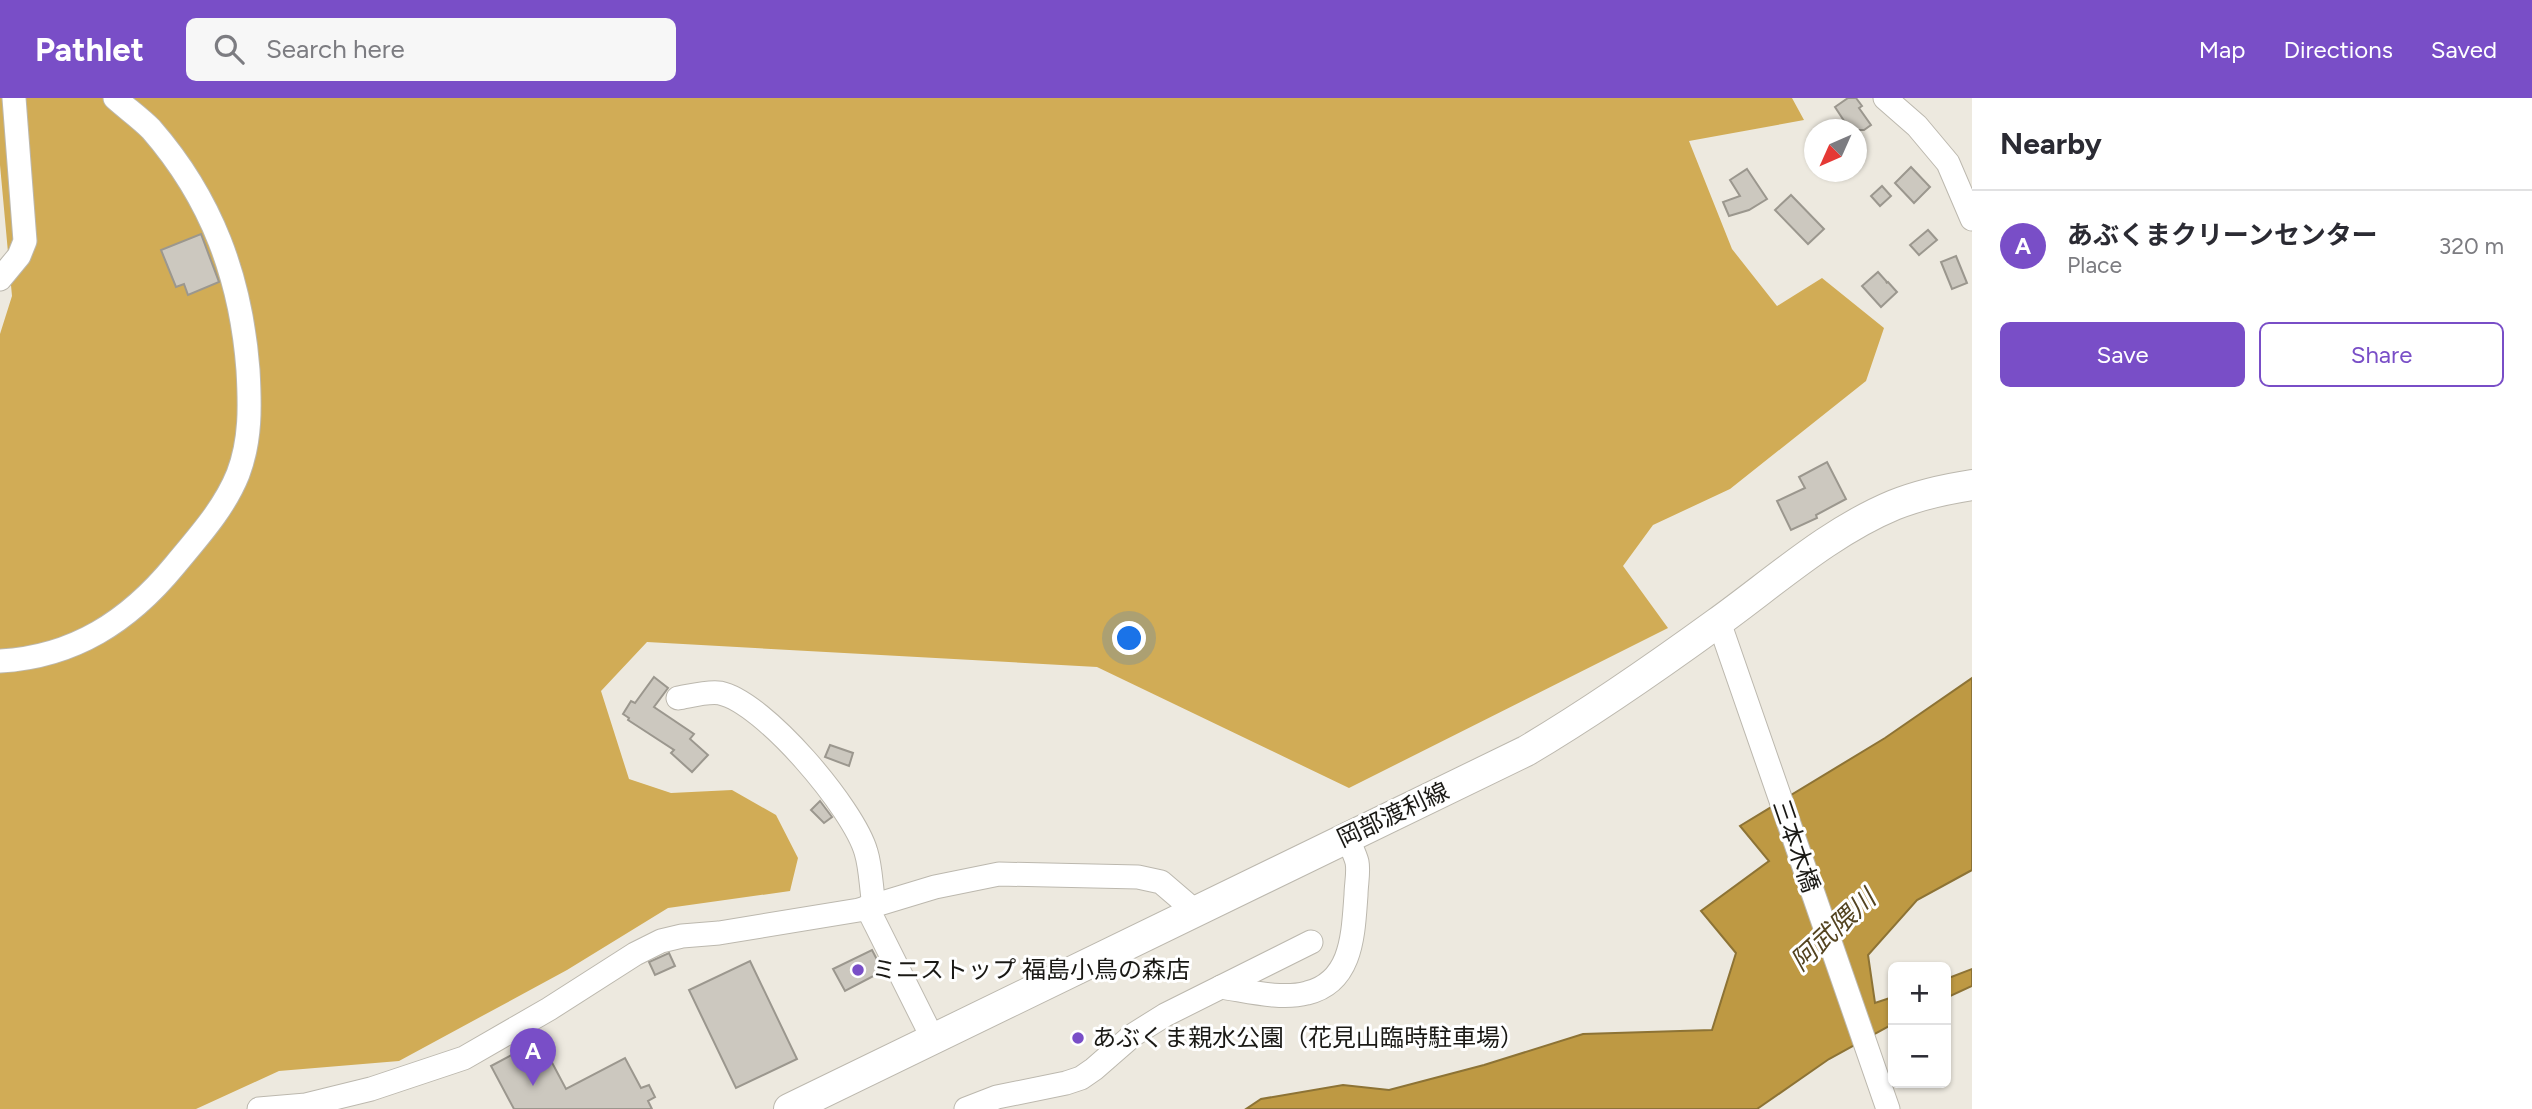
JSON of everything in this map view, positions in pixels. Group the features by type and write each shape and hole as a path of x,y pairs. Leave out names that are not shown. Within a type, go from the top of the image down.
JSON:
{"main road":[{"name":"岡部渡利線","path":"789,1109 1526,751 1592,711 1823,545 1864,520 1894,505 1972,485"}],"street":[{"path":"0,279 19,256 25,241 14,98"},
{"path":"0,660 71,648 118,620 152,593 220,508 238,474 249,433 246,341 236,284 215,226 179,167 150,128 115,98"},
{"path":"1885,98 1917,126 1948,163 1972,219"},
{"name":"三本木橋","path":"1718,622 1888,1109"},
{"path":"678,698 719,693 744,702 770,723 839,803 867,852 870,906 933,1039"},
{"path":"1221,987 1285,995 1306,994 1324,988 1335,977 1348,959 1354,925 1357,863 1347,837"},
{"path":"268,1109 306,1105 371,1089 464,1058 660,941 870,906 935,887 999,874 1138,877 1161,881 1196,912"},
{"path":"967,1109 997,1097 1081,1078 1133,1035 1165,1014 1311,943"}],"shaded area":[{"path":"0,98 1792,98 1804,120 1689,141 1732,249 1777,306 1822,278 1884,328 1866,381 1730,489 1653,525 1623,566 1668,628 1349,788 1097,667 647,642 601,691 629,779 671,793 732,790 776,815 798,858 790,891 668,908 567,970 399,1061 279,1071 196,1109 0,1109 0,334 12,296 0,165"}],"water":[{"name":"阿武隈川","path":"1972,678 1972,870 1917,900 1868,955 1875,1003 1888,999 1888,1027 1829,1059 1757,1109 1246,1109 1261,1099 1343,1085 1389,1090 1484,1065 1583,1034 1712,1030 1736,953 1701,911 1769,861 1740,826 1885,738"},
{"path":"1972,969 1972,986 1951,996 1951,977"}],"building":[{"path":"1848,98 1856,98 1867,119 1843,119 1835,107"},
{"path":"1911,167 1930,187 1914,203 1895,183"},
{"path":"1747,169 1767,199 1749,210 1729,216 1723,202 1740,196 1730,180"},
{"path":"1882,186 1891,196 1880,206 1871,196"},
{"path":"1791,195 1824,229 1808,244 1775,210"},
{"path":"1928,230 1937,240 1919,255 1910,245"},
{"path":"201,234 219,282 188,295 184,284 176,287 161,250"},
{"path":"1956,256 1967,283 1952,289 1941,262"},
{"path":"1878,272 1897,292 1881,307 1862,286"},
{"path":"1827,462 1846,499 1816,515 1817,518 1791,530 1777,501 1805,488 1799,477"},
{"path":"654,677 668,688 654,707 694,734 690,739 708,755 692,772 671,753 674,750 623,714 631,701 635,703"},
{"path":"830,745 853,753 849,766 825,757"},
{"path":"820,801 832,817 824,823 811,810"},
{"name":"ミニストップ 福島小鳥の森店","path":"872,950 883,971 845,991 833,969"},
{"path":"669,953 675,966 655,975 649,962"},
{"path":"750,961 797,1059 736,1088 689,990"},
{"path":"540,1040 566,1089 625,1058 641,1088 649,1085 655,1097 648,1101 652,1109 514,1109 491,1066"}],"place":[{"name":"ミニストップ 福島小鳥の森店","path":"858,970"},
{"name":"あぶくま親水公園（花見山臨時駐車場）","path":"1078,1038"},
{"name":"あぶくまクリーンセンター","path":"533,1086"}]}
